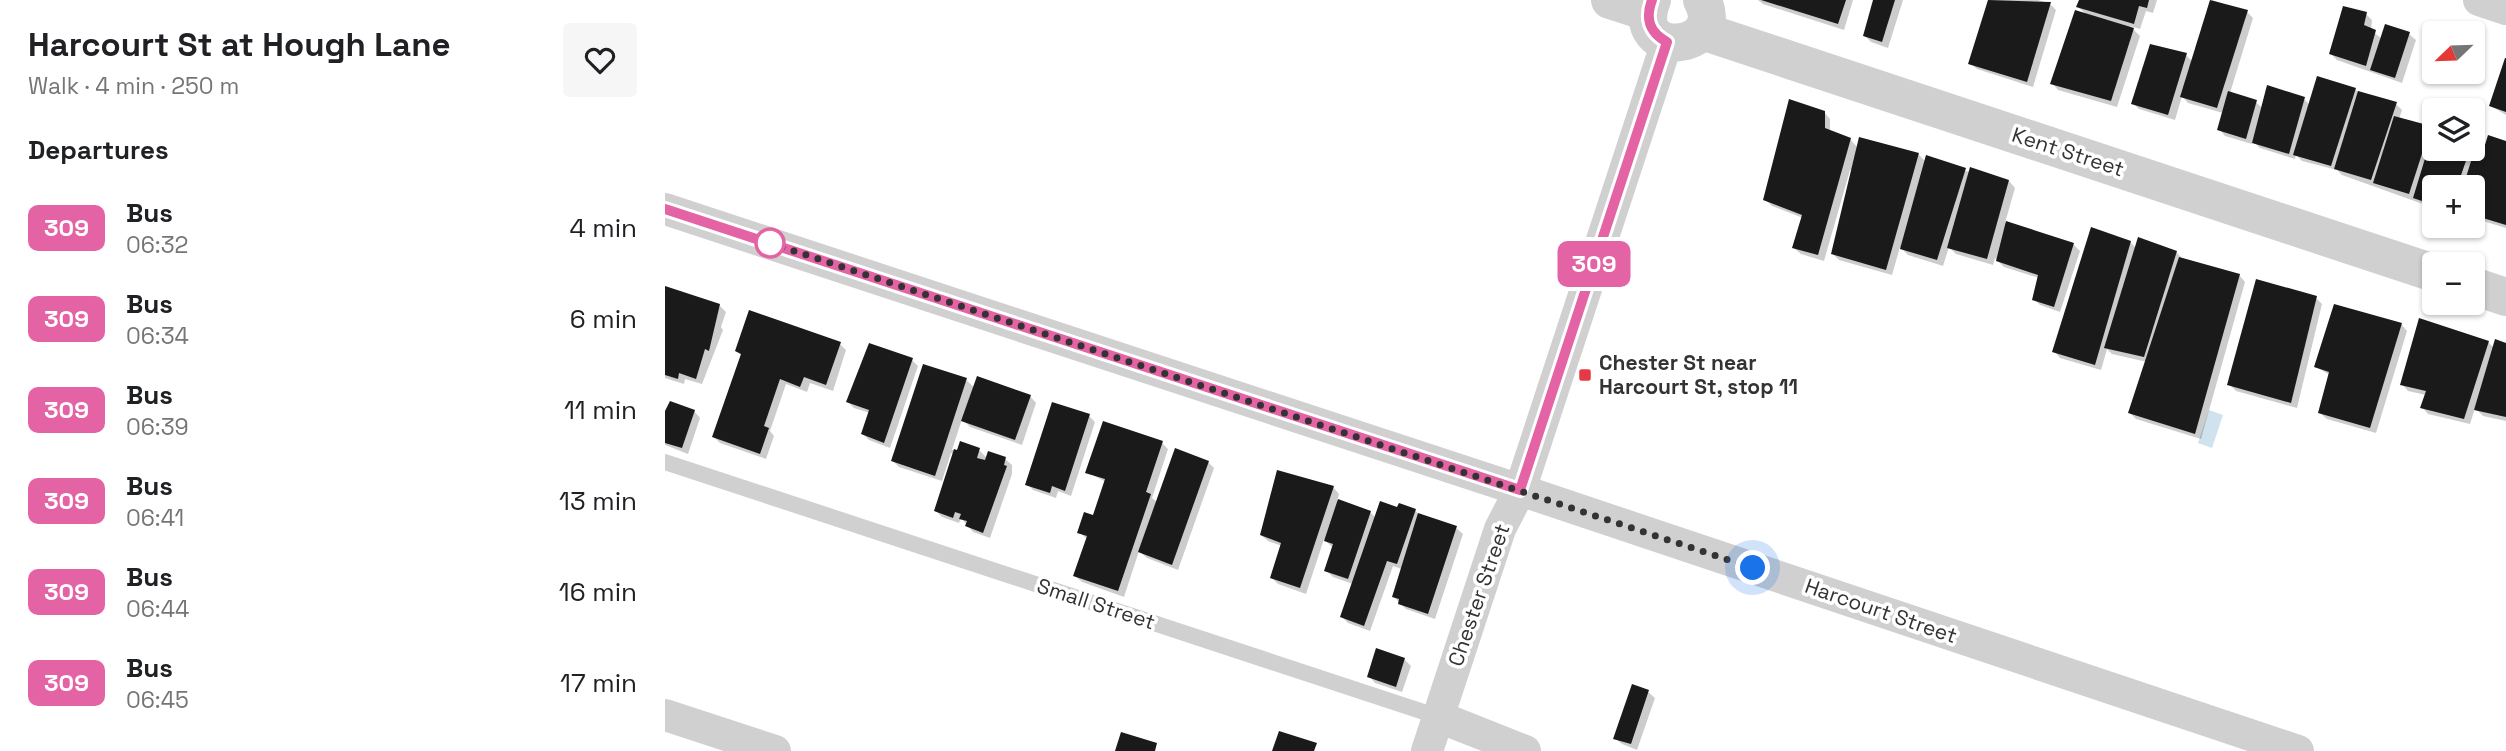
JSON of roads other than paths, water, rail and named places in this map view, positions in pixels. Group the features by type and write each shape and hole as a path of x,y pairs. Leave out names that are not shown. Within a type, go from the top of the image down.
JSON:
{"street":[{"name":"Kent Street","path":"1610,0 1674,17 2422,269"},
{"path":"2479,0 2506,9"},
{"name":"Chester Street","path":"1427,751 1500,529 1520,490 1674,17"},
{"name":"Harcourt Street","path":"665,209 1520,490 2298,751"},
{"path":"2485,290 2506,297"},
{"path":"665,715 775,751"},
{"name":"Small Street","path":"1439,717 1525,751"}],"lane":[{"name":"Small Street","path":"665,462 1439,717"}],"water":[{"path":"2209,410 2223,415 2212,448 2198,443"}],"place":[{"name":"Chester St near Harcourt St, stop 11","path":"1585,375"}]}
